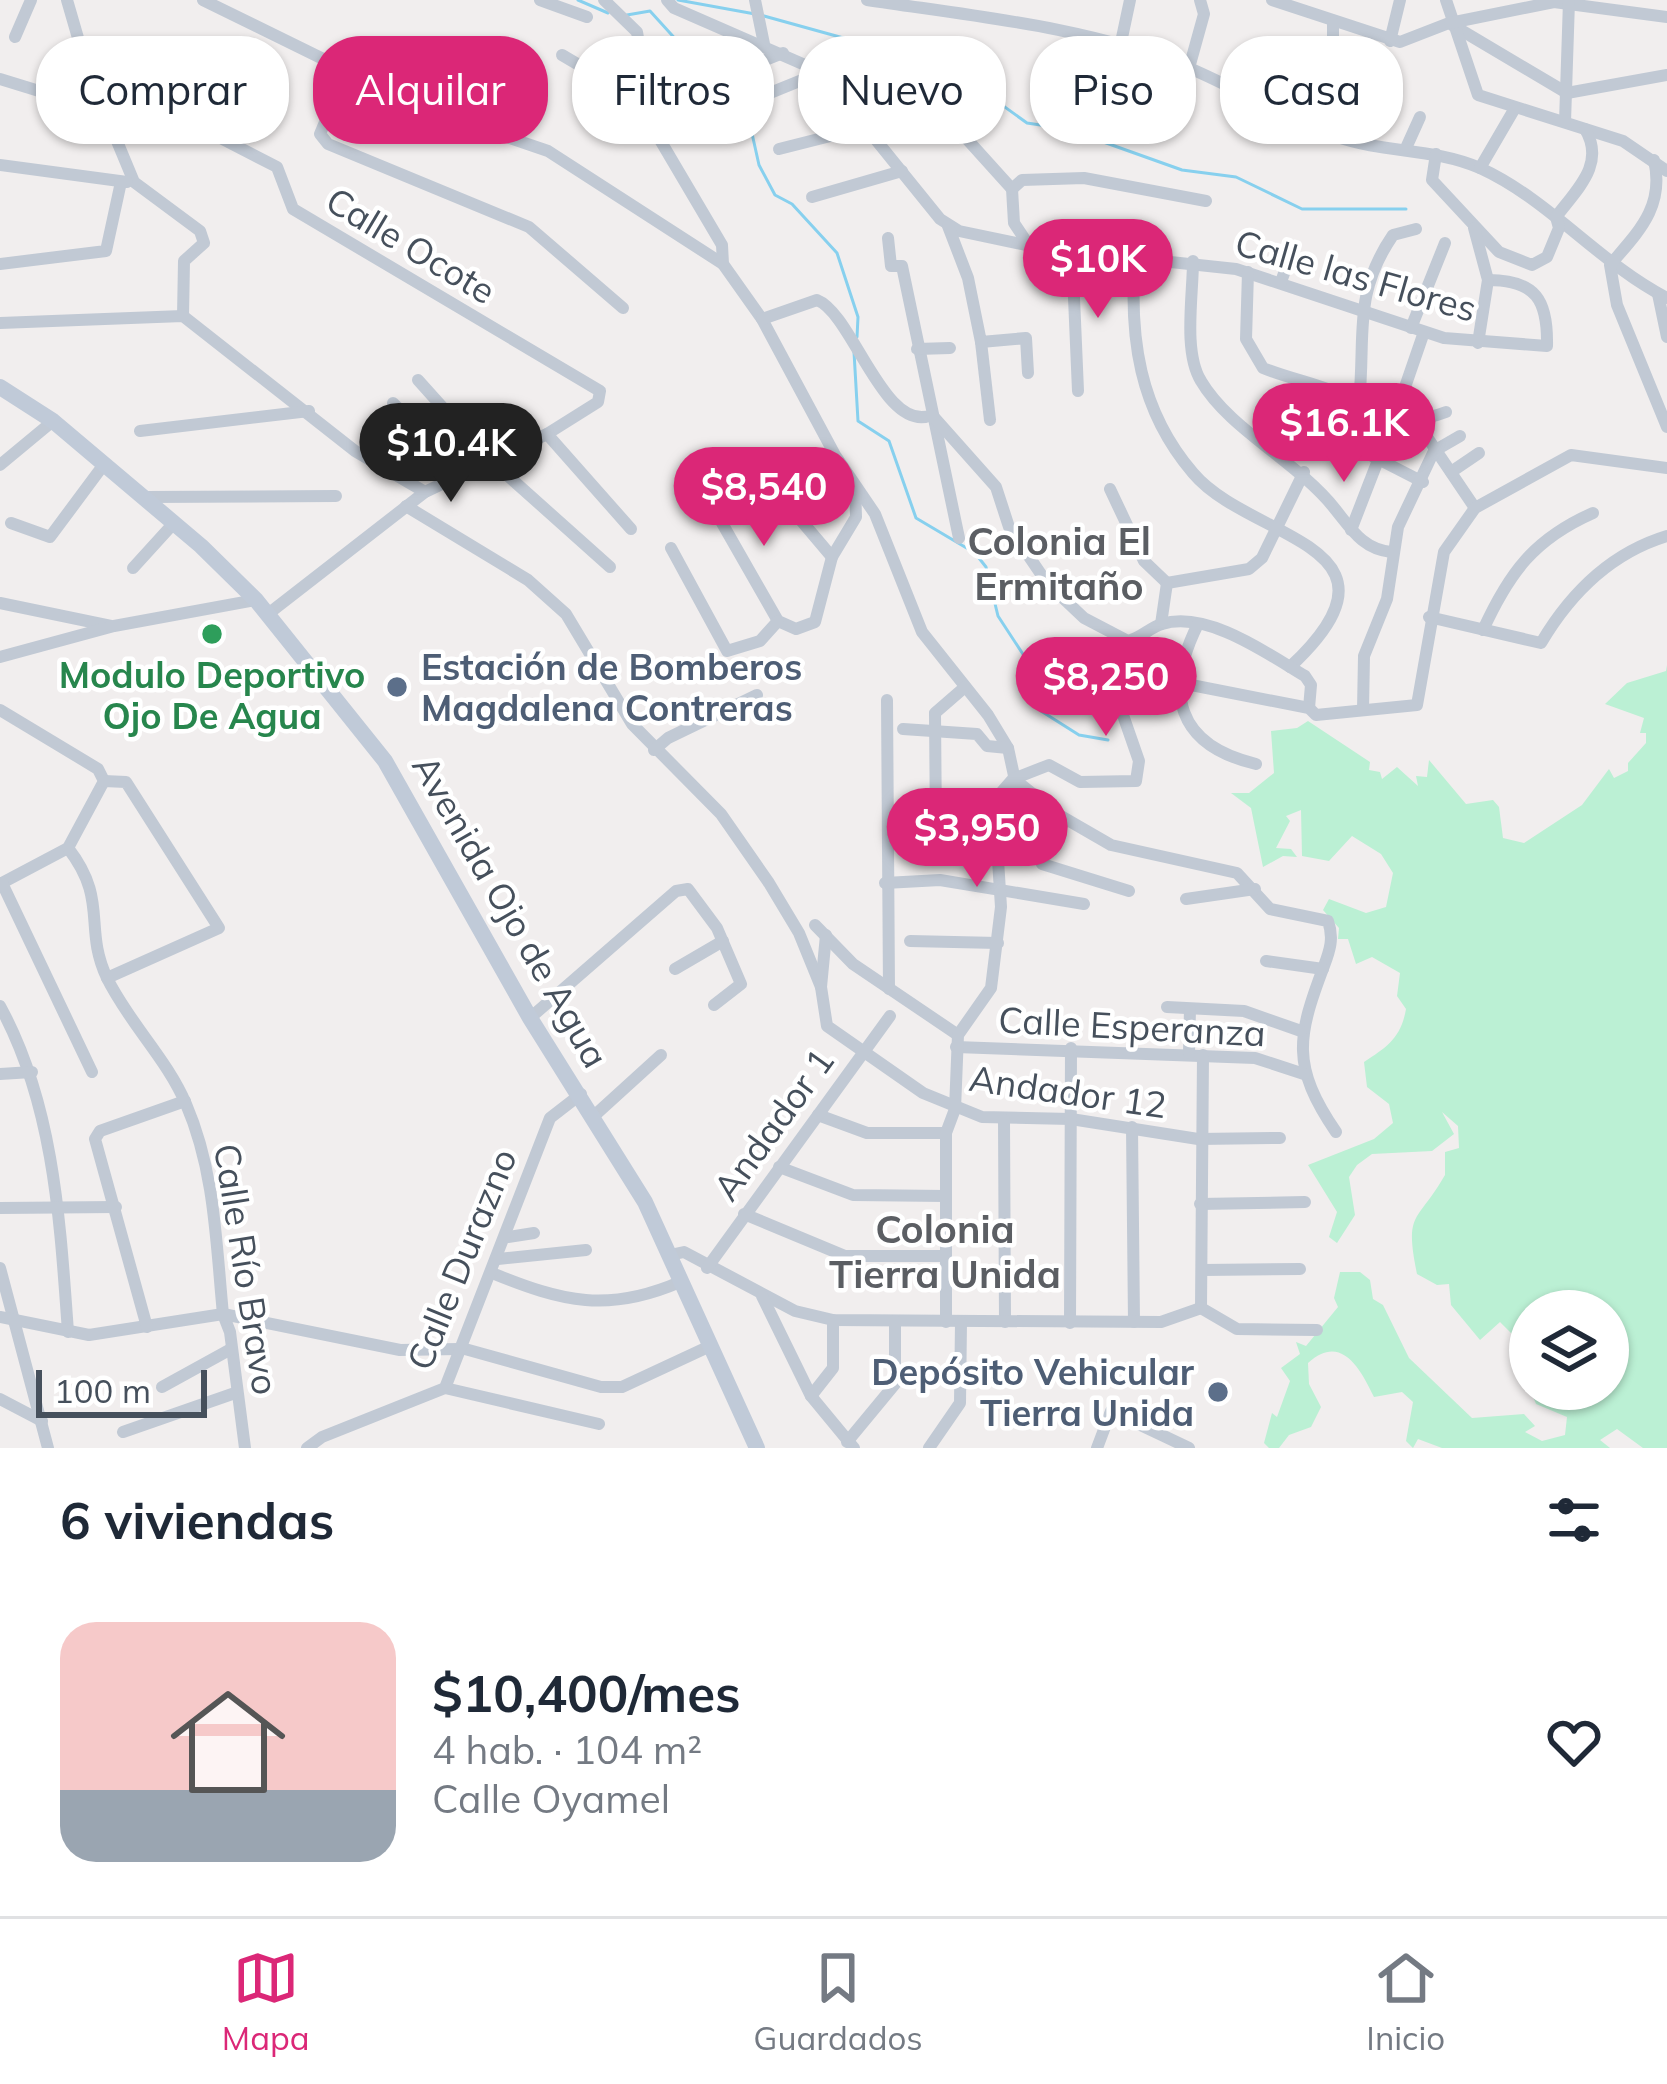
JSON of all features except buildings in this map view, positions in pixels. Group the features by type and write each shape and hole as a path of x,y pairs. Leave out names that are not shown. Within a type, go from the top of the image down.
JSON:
{"street":[{"path":"15,37 31,0"},
{"path":"67,0 77,36"},
{"path":"203,0 313,57"},
{"path":"540,0 587,17"},
{"path":"604,0 638,36"},
{"path":"754,0 762,36"},
{"path":"868,0 1067,36"},
{"path":"937,0 960,14"},
{"path":"1122,36 1130,0"},
{"path":"1196,43 1204,14 1200,0"},
{"path":"1391,36 1400,0"},
{"path":"1446,0 1449,23 1478,94 1585,129 1653,157 1667,171"},
{"path":"1281,2 1377,36"},
{"path":"1403,41 1449,23 1569,2 1667,17"},
{"path":"1565,122 1569,2"},
{"path":"671,4 745,36"},
{"path":"1333,23 1333,36"},
{"path":"1449,23 1568,93 1667,75"},
{"path":"774,48 798,60"},
{"path":"774,56 783,52"},
{"path":"562,55 572,61"},
{"path":"0,79 36,90"},
{"path":"1480,169 1515,108"},
{"path":"1406,148 1420,117"},
{"path":"1556,217 1592,171 1593,143 1585,129"},
{"path":"0,264 106,250 127,182 115,144"},
{"name":"Calle Ocote","path":"234,144 277,166 293,209 599,391 598,402 547,434"},
{"path":"328,144 529,227 623,308"},
{"path":"529,144 548,151 723,264 762,319 875,514 922,632 1008,748 1018,794 1042,821 1034,849 1042,864 1129,891"},
{"path":"662,144 722,245 723,264"},
{"path":"779,149 799,144"},
{"path":"880,144 948,226 968,278 990,419"},
{"path":"971,144 1012,189 1014,223 1026,241 1040,248 1072,284"},
{"path":"1373,144 1436,154 1480,169 1556,217 1610,265 1663,296 1667,337"},
{"name":"Calle las Flores","path":"1436,154 1432,180 1499,252 1532,265 1547,257 1559,228 1556,217"},
{"path":"1610,265 1652,216 1659,182 1653,157"},
{"path":"0,165 127,182 200,231 204,242 184,261 183,316"},
{"path":"812,197 902,171"},
{"path":"1012,189 1022,180 1084,178 1207,201"},
{"path":"1472,222 1488,280 1478,343"},
{"name":"Calle las Flores","path":"948,226 1040,248 1193,261 1248,272 1417,330 1478,343 1546,346 1547,314 1539,298 1515,280 1488,280"},
{"path":"1359,402 1359,311 1382,252 1394,235 1416,229"},
{"path":"888,238 891,266 902,266 959,538"},
{"path":"1351,530 1394,419 1445,243"},
{"path":"1072,251 1078,391"},
{"path":"1280,282 1290,256"},
{"path":"1135,257 1131,312 1138,375 1160,421 1196,477 1216,496 1317,551 1335,581 1338,601 1331,626 1290,667"},
{"path":"1193,261 1195,361 1201,381 1255,437 1304,472 1372,550 1391,552"},
{"path":"1610,265 1617,304 1667,427"},
{"path":"1248,272 1246,339 1264,368 1359,402 1375,415 1422,421 1446,412"},
{"path":"762,319 817,300 832,306 878,387 923,419 932,415"},
{"path":"0,323 183,316 310,411 355,451 425,492"},
{"path":"981,342 1026,338 1028,373"},
{"path":"917,350 950,348"},
{"path":"418,380 488,458 610,567"},
{"name":"Avenida Ojo de Agua","path":"0,387 52,422 262,607 385,761 530,1018 595,1115 670,1255 758,1448"},
{"path":"1288,458 1317,388"},
{"path":"393,403 443,453 467,467"},
{"path":"1271,404 1423,482"},
{"path":"140,431 310,411"},
{"path":"932,415 996,487 1025,555 1084,618 1128,640 1161,624 1198,624 1290,667 1311,685 1309,708"},
{"path":"1394,419 1425,434 1475,508"},
{"path":"0,465 52,422"},
{"path":"0,657 114,626 262,607 425,492 467,467 547,434 631,529"},
{"path":"1364,710 1364,656 1387,599 1391,552 1434,451 1460,436"},
{"path":"1450,472 1479,453"},
{"path":"764,454 799,518 832,557"},
{"path":"1050,696 1116,694 1176,682 1309,708 1316,715 1417,705 1444,552 1475,508 1571,455 1667,468"},
{"path":"11,523 50,537 102,467"},
{"path":"1167,583 1249,569 1262,558 1304,472"},
{"path":"710,502 778,621 796,629 815,622 832,557 856,518 855,485"},
{"path":"1110,489 1144,561 1167,583"},
{"path":"139,497 337,496"},
{"path":"406,506 528,580 566,614 654,750 721,814 799,933 820,987 827,1026 861,1054"},
{"path":"1483,630 1504,583 1532,548 1593,513"},
{"path":"133,568 173,524"},
{"path":"1429,617 1541,643 1566,602 1623,555 1667,536"},
{"path":"671,548 727,651 760,641 778,621"},
{"path":"1161,624 1167,583"},
{"path":"0,604 114,626"},
{"path":"1198,624 1176,682 1192,730 1220,752 1256,764"},
{"path":"936,834 935,713 964,687"},
{"path":"929,1448 961,1402 946,1256 946,1133 955,1109 957,1041 985,1005 998,943 1001,886 994,812 998,795 1013,779 1049,765 1080,782 1136,781 1139,761 1116,694"},
{"path":"654,750 668,738 757,695"},
{"path":"887,700 889,989"},
{"path":"0,710 98,769 104,781 101,795 68,848 1,884 92,1072"},
{"path":"903,729 977,734 987,746 1008,748"},
{"path":"1013,779 1059,815 1111,845 1222,867 1255,889 1270,909 1328,921 1330,950 1301,1031 1304,1074 1336,1132"},
{"path":"104,781 126,782 219,928 107,978"},
{"name":"Calle Río Bravo","path":"68,848 92,884 99,954 107,978 185,1101 212,1189 223,1314 245,1448"},
{"path":"885,883 940,880 1001,886 1084,904"},
{"path":"1186,899 1255,889"},
{"path":"530,1018 676,891 697,894 741,984 714,1005"},
{"name":"Calle Esperanza","path":"820,987 820,930 853,964 957,1041 1255,1058 1304,1074"},
{"path":"675,969 723,940"},
{"path":"910,941 998,943"},
{"path":"1266,961 1323,969"},
{"path":"0,1006 32,1072 59,1211 68,1332"},
{"path":"1167,1007 1264,1015 1301,1031"},
{"path":"1190,1009 1197,1054 1201,1308"},
{"name":"Andador 1","path":"707,1268 890,1016"},
{"path":"1070,1323 1071,1048"},
{"name":"Andador 12","path":"861,1054 955,1109 1004,1120 1071,1119 1198,1139 1280,1138"},
{"path":"595,1115 661,1055"},
{"path":"0,1074 32,1072"},
{"name":"Calle Durazno","path":"307,1448 322,1437 445,1388 508,1237 550,1118 580,1094"},
{"path":"147,1327 95,1142 100,1131 185,1101"},
{"path":"818,1114 867,1132 946,1133"},
{"path":"1004,1120 1005,1322"},
{"path":"1132,1127 1134,1322"},
{"path":"779,1167 853,1196 946,1196"},
{"path":"1200,1204 1305,1202"},
{"path":"0,1208 116,1207"},
{"path":"744,1214 845,1256 946,1256"},
{"path":"508,1237 534,1233"},
{"path":"495,1266 586,1250"},
{"path":"670,1255 684,1252 761,1295 833,1320 1134,1322 1171,1320 1201,1308"},
{"path":"495,1266 534,1290 604,1303 631,1302 680,1282"},
{"path":"0,1268 6,1320 48,1448"},
{"path":"1204,1270 1300,1269"},
{"path":"761,1295 811,1396 851,1445 895,1384 895,1322"},
{"path":"1201,1308 1237,1330 1317,1330"},
{"path":"6,1320 68,1332 147,1327 223,1314 400,1350 462,1349 601,1387 622,1387 708,1347"},
{"path":"811,1396 833,1368 833,1320"},
{"path":"162,1387 231,1349"},
{"path":"445,1388 599,1424"},
{"path":"123,1432 236,1393"},
{"path":"0,1399 42,1421"},
{"path":"1097,1448 1111,1411 1189,1448"}],"green space":[{"path":"1667,665 1667,1448 1643,1448 1617,1429 1600,1440 1610,1448 1442,1448 1418,1439 1413,1448 1406,1441 1413,1402 1402,1392 1374,1397 1356,1366 1340,1353 1330,1352 1308,1363 1309,1384 1321,1407 1311,1427 1289,1435 1279,1448 1269,1448 1264,1443 1272,1413 1277,1417 1290,1381 1281,1368 1300,1354 1296,1342 1306,1346 1338,1307 1334,1298 1340,1272 1360,1272 1370,1280 1373,1299 1383,1305 1409,1358 1472,1418 1524,1414 1535,1426 1525,1432 1542,1441 1565,1435 1567,1417 1550,1410 1629,1410 1629,1290 1509,1290 1509,1331 1500,1322 1480,1340 1451,1305 1449,1284 1437,1285 1417,1274 1413,1227 1445,1175 1445,1152 1459,1148 1458,1126 1442,1112 1454,1134 1432,1151 1372,1154 1357,1165 1349,1177 1355,1215 1337,1243 1329,1237 1337,1212 1308,1165 1374,1139 1393,1123 1389,1104 1367,1087 1364,1062 1392,1041 1406,1009 1397,996 1400,973 1372,957 1356,964 1348,939 1338,939 1339,928 1323,910 1329,899 1366,913 1386,907 1393,873 1381,854 1352,836 1329,861 1302,856 1301,810 1286,816 1290,821 1276,848 1291,849 1297,857 1283,856 1263,867 1251,808 1231,793 1249,793 1274,773 1271,731 1297,728 1308,721 1370,762 1369,770 1380,772 1382,779 1397,767 1418,786 1416,776 1427,777 1429,760 1466,804 1493,800 1499,807 1503,838 1524,843 1582,805 1609,769 1614,778 1628,771 1628,763 1646,743 1646,733 1640,733 1644,718 1605,704 1627,683 1666,671"}],"waterway":[{"path":"578,0 608,13"},
{"path":"678,0 755,14"},
{"path":"627,15 650,11 749,120 759,165 775,195 792,204 837,253 858,317 857,337"},
{"path":"764,16 894,52 977,87 1027,123 1067,129 1182,170 1236,177 1302,209 1406,209"},
{"path":"854,352 858,421 889,441 916,518 975,553 986,567 998,616 1030,665 1041,711 1079,735 1108,740"}],"place":[{"name":"Modulo Deportivo Ojo De Agua","path":"212,634"},
{"name":"Estación de Bomberos Magdalena Contreras","path":"397,687"},
{"name":"Depósito Vehicular Tierra Unida","path":"1218,1392"}],"district":[{"name":"Colonia El Ermitaño","path":"1059,562"},
{"name":"Colonia Tierra Unida","path":"945,1250"}]}
